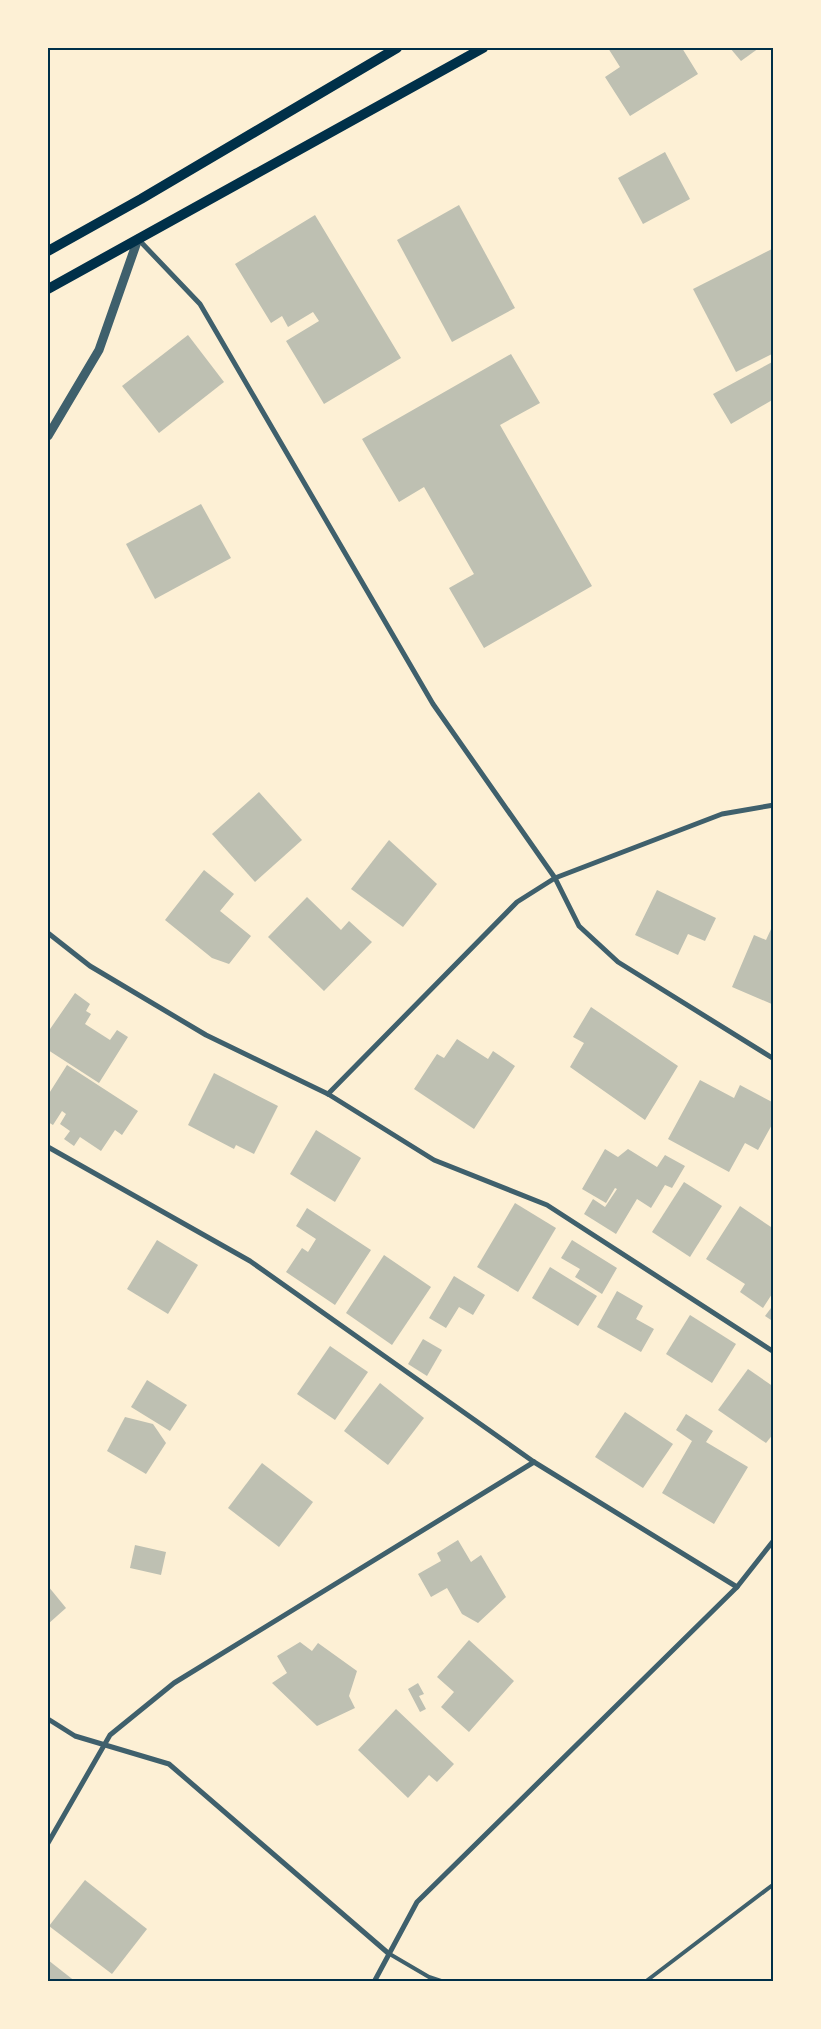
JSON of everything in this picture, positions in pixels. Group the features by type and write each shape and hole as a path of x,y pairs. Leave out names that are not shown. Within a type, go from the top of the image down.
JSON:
{"main road":[{"path":"48,251 141,199 397,48"},
{"path":"48,289 483,48"}],"street":[{"path":"48,436 99,350 138,239 200,304 433,704 555,878 579,926 618,962 774,1059"},
{"path":"328,1094 517,902 555,878 722,814 774,805"},
{"path":"48,933 90,966 206,1035 328,1094 434,1160 547,1205 774,1352"},
{"path":"48,1147 250,1261 534,1462 737,1587"},
{"path":"48,1843 110,1735 174,1683 534,1462"},
{"path":"374,1982 388,1952 417,1902 737,1587 774,1540"},
{"path":"48,1720 75,1736 170,1764 388,1952"}],"lane":[{"path":"645,1982 774,1884"},
{"path":"388,1952 429,1977 444,1982"}],"building":[{"path":"608,48 682,48 698,74 630,116 605,77 620,67"},
{"path":"730,48 759,48 741,61"},
{"path":"665,152 690,199 643,224 618,178"},
{"path":"459,205 515,308 452,342 397,240"},
{"path":"315,215 401,358 324,404 286,341 319,321 313,312 288,327 282,316 271,323 235,264"},
{"path":"774,248 774,353 736,372 693,289"},
{"path":"188,335 224,382 159,433 122,386"},
{"path":"511,354 540,403 500,425 592,586 484,648 449,588 474,574 424,487 399,502 362,439"},
{"path":"774,361 774,399 731,424 713,394"},
{"path":"201,504 231,558 155,599 126,544"},
{"path":"259,792 302,840 255,882 212,834"},
{"path":"389,840 437,884 403,927 351,889"},
{"path":"204,870 234,894 220,911 251,936 229,964 212,958 165,920"},
{"path":"657,890 716,918 705,941 688,934 678,955 635,935"},
{"path":"307,897 341,930 349,921 372,942 324,991 268,937"},
{"path":"772,927 774,928 774,1005 732,987 754,935 766,940"},
{"path":"75,993 90,1004 86,1011 91,1014 85,1024 110,1040 117,1030 128,1037 99,1083 48,1050 48,1032"},
{"path":"591,1007 678,1066 645,1120 570,1067 584,1043 573,1037"},
{"path":"457,1039 488,1059 493,1051 515,1066 474,1129 414,1089 437,1054 444,1058"},
{"path":"67,1065 138,1111 122,1135 115,1130 101,1151 80,1137 74,1146 64,1139 70,1131 60,1124 66,1114 62,1111 53,1125 48,1122 48,1095"},
{"path":"214,1073 278,1106 254,1154 236,1145 234,1149 188,1125"},
{"path":"700,1080 734,1098 740,1085 774,1103 774,1121 758,1150 745,1143 729,1172 668,1139"},
{"path":"316,1130 361,1158 335,1202 290,1174"},
{"path":"605,1149 618,1157 628,1149 657,1167 665,1155 685,1166 672,1188 665,1185 651,1208 637,1199 616,1234 584,1214 593,1199 605,1207 617,1189 615,1188 606,1203 582,1189"},
{"path":"684,1182 722,1206 690,1257 652,1232"},
{"path":"515,1203 556,1228 518,1292 477,1267"},
{"path":"740,1206 774,1229 774,1295 772,1294 763,1308 740,1292 745,1284 706,1259"},
{"path":"307,1208 371,1250 335,1305 286,1272 302,1248 308,1252 316,1239 296,1226"},
{"path":"157,1240 198,1265 168,1314 127,1289"},
{"path":"572,1240 617,1268 602,1294 575,1277 580,1269 561,1258"},
{"path":"384,1255 431,1287 392,1345 346,1313"},
{"path":"550,1267 597,1296 578,1326 532,1298"},
{"path":"454,1276 485,1295 473,1315 459,1307 446,1328 429,1318"},
{"path":"617,1291 643,1306 636,1319 654,1329 641,1352 597,1327"},
{"path":"774,1304 774,1322 765,1316"},
{"path":"690,1315 736,1344 712,1383 666,1354"},
{"path":"423,1339 442,1350 427,1376 408,1364"},
{"path":"330,1346 368,1372 335,1420 297,1394"},
{"path":"748,1369 774,1387 774,1433 766,1443 718,1410"},
{"path":"147,1380 187,1405 170,1431 131,1407"},
{"path":"380,1383 424,1418 388,1465 344,1431"},
{"path":"625,1412 673,1444 643,1488 595,1457"},
{"path":"686,1414 713,1431 706,1442 748,1467 714,1524 662,1493 692,1441 676,1430"},
{"path":"125,1417 153,1424 166,1443 146,1474 107,1451"},
{"path":"262,1463 313,1502 279,1547 228,1508"},
{"path":"458,1540 471,1562 481,1555 506,1597 478,1623 462,1614 447,1588 431,1597 418,1574 441,1561 437,1553"},
{"path":"135,1545 166,1552 161,1575 130,1568"},
{"path":"48,1586 66,1608 48,1624"},
{"path":"469,1640 514,1681 469,1732 441,1707 454,1692 437,1677"},
{"path":"300,1642 312,1651 318,1643 357,1671 349,1696 355,1708 317,1726 272,1683 287,1673 277,1656"},
{"path":"418,1683 424,1694 419,1696 426,1709 420,1712 408,1689"},
{"path":"396,1709 454,1764 437,1782 429,1775 408,1798 358,1750"},
{"path":"85,1880 147,1929 112,1974 49,1926"},
{"path":"48,1960 76,1982 48,1982"}]}
